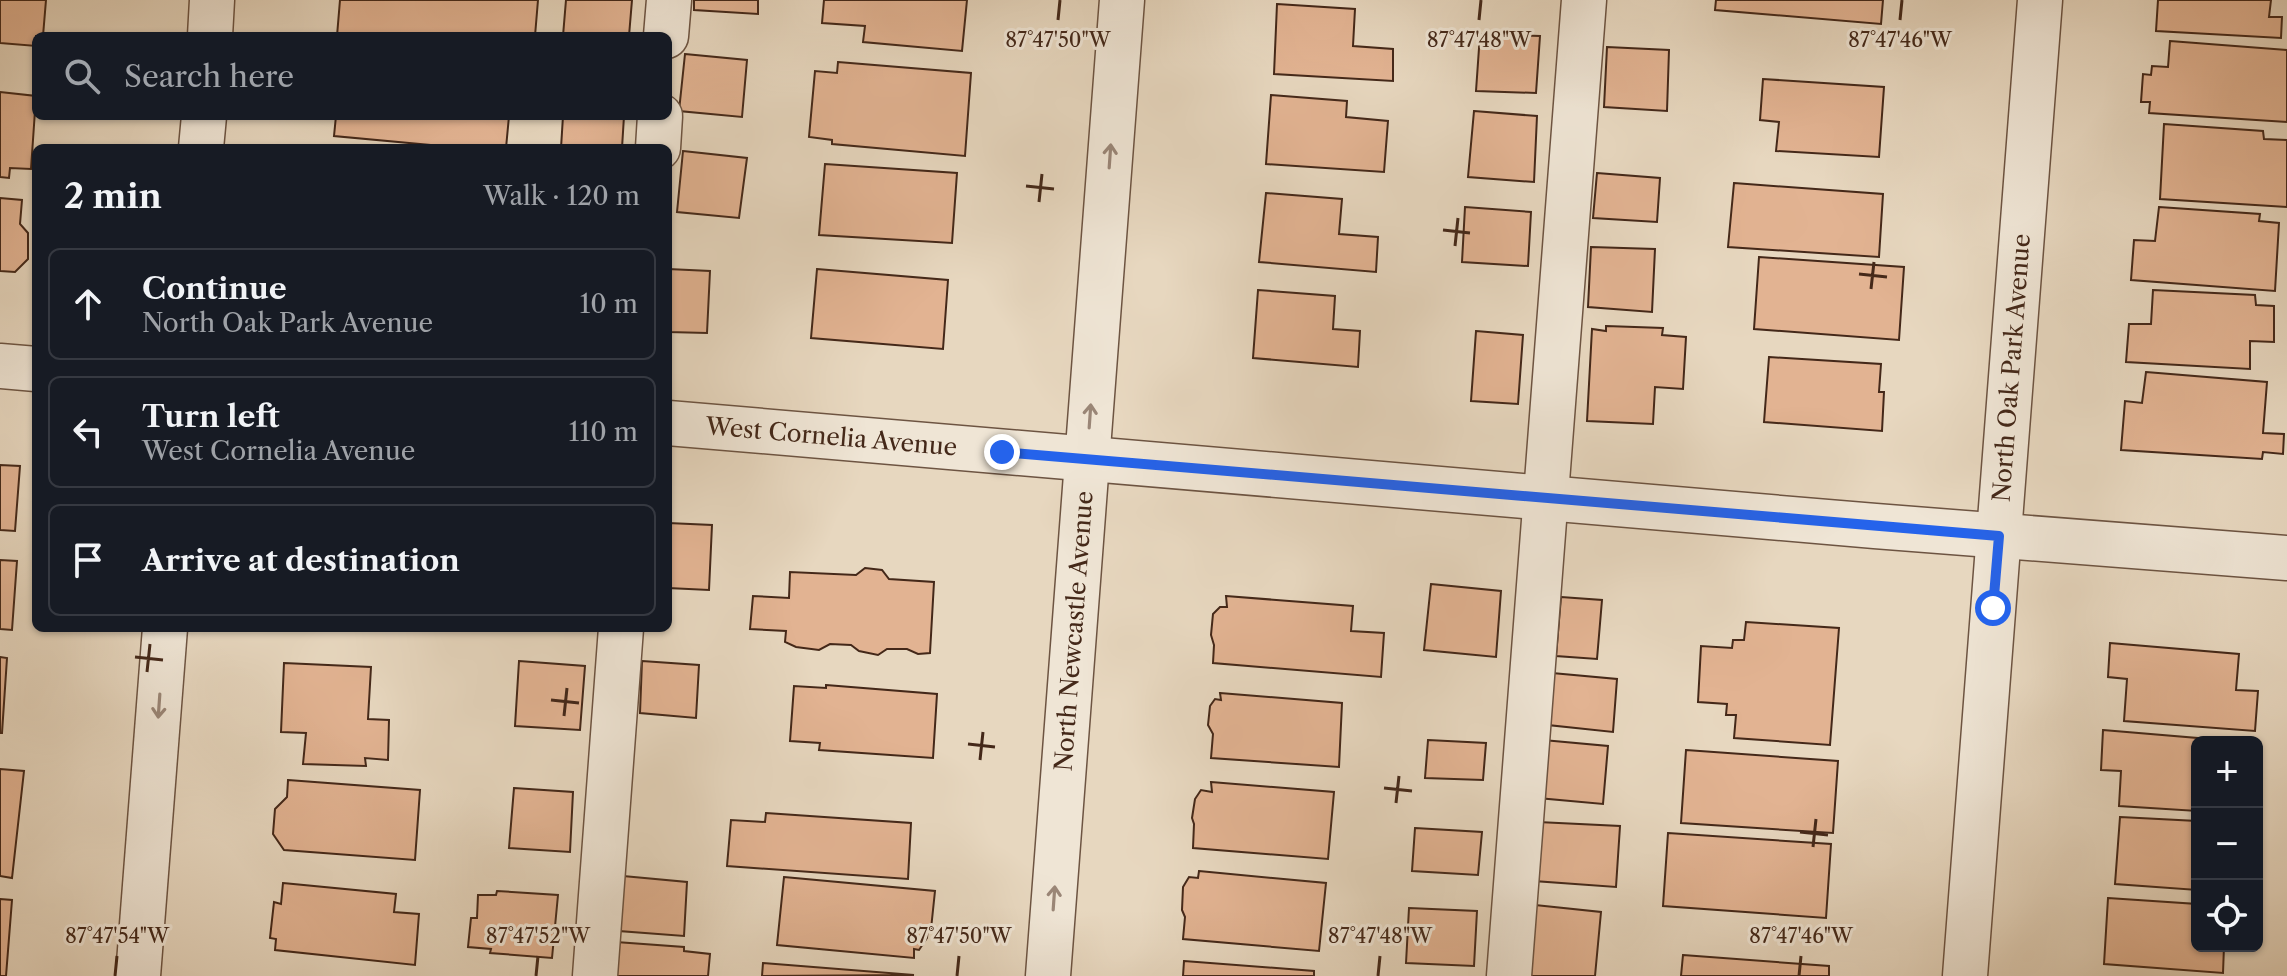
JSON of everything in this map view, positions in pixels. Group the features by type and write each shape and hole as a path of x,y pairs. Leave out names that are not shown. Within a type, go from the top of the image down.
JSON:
{"street":[{"path":"210,32 212,0"},
{"path":"666,32 669,0"},
{"name":"North Newcastle Avenue","path":"1048,976 1122,0"},
{"path":"1509,976 1584,0"},
{"name":"North Oak Park Avenue","path":"1965,976 2040,0"},
{"path":"201,144 204,120"},
{"path":"658,144 660,120"},
{"path":"0,366 32,369"},
{"name":"West Cornelia Avenue","path":"672,423 2287,558"},
{"path":"138,976 165,632"},
{"path":"595,976 621,632"}],"building":[{"path":"0,0 46,0 43,32 32,32 32,46 0,43"},
{"path":"340,0 538,0 535,32 337,32"},
{"path":"566,0 632,0 629,32 563,32"},
{"path":"694,0 758,0 758,14 694,10"},
{"path":"824,0 967,0 962,51 863,42 865,26 822,23"},
{"path":"1716,0 1883,0 1881,24 1715,10"},
{"path":"2158,0 2271,0 2269,17 2282,17 2281,38 2156,31"},
{"path":"1277,4 1355,9 1353,46 1393,49 1393,81 1274,74"},
{"path":"1480,34 1540,36 1536,93 1476,91"},
{"path":"2170,41 2287,50 2287,122 2149,113 2150,102 2141,102 2143,74 2151,75 2152,66 2168,67"},
{"path":"1607,47 1669,50 1667,111 1604,107"},
{"path":"685,54 747,60 742,117 679,111"},
{"path":"838,62 971,73 965,156 832,144 832,140 809,137 815,71 837,73"},
{"path":"1763,79 1884,87 1879,157 1776,151 1779,122 1760,120"},
{"path":"0,92 32,96 34,120 31,169 10,168 9,178 0,177"},
{"path":"1271,95 1347,101 1346,117 1388,121 1384,172 1266,164"},
{"path":"1474,111 1537,116 1534,182 1468,177"},
{"path":"336,120 509,120 506,144 420,144 334,136"},
{"path":"563,120 624,120 622,144 561,144"},
{"path":"2164,124 2263,131 2264,139 2287,140 2287,207 2160,199"},
{"path":"683,151 747,158 739,218 677,212"},
{"path":"825,164 957,173 952,243 819,235"},
{"path":"1597,173 1660,178 1657,222 1593,218"},
{"path":"1734,183 1883,194 1879,257 1728,247"},
{"path":"1266,193 1342,199 1339,234 1378,237 1376,272 1259,262"},
{"path":"0,198 22,200 20,224 28,233 28,259 15,272 0,271"},
{"path":"1465,207 1531,212 1528,266 1462,262"},
{"path":"2159,207 2260,214 2259,221 2279,223 2275,291 2131,280 2134,240 2155,241"},
{"path":"1591,247 1655,249 1652,312 1588,307"},
{"path":"1759,257 1904,267 1899,340 1754,329"},
{"path":"672,269 710,271 707,333 672,332"},
{"path":"817,269 948,280 943,349 811,338"},
{"path":"1258,290 1335,296 1333,329 1360,331 1358,367 1253,358"},
{"path":"2153,290 2255,295 2256,305 2274,306 2274,342 2250,341 2250,369 2126,362 2129,324 2151,324"},
{"path":"1606,326 1663,328 1662,335 1686,337 1683,389 1655,387 1653,424 1587,421 1592,329 1606,331"},
{"path":"1476,331 1523,335 1518,404 1471,401"},
{"path":"1769,357 1881,364 1879,392 1884,392 1882,431 1764,422"},
{"path":"2146,372 2267,382 2263,433 2284,434 2283,454 2263,452 2262,459 2121,450 2125,401 2142,403"},
{"path":"0,465 20,466 15,531 0,530"},
{"path":"672,523 712,525 709,590 672,588"},
{"path":"0,560 17,561 12,630 0,629"},
{"path":"865,568 882,570 889,579 934,582 930,653 887,649 878,655 859,651 851,645 830,644 819,650 796,647 785,642 786,631 750,629 753,596 789,598 790,572 856,575"},
{"path":"1431,584 1501,591 1496,657 1424,650"},
{"path":"1226,596 1353,606 1351,631 1384,633 1381,677 1213,663 1213,614 1220,607 1227,607"},
{"path":"1561,597 1602,600 1597,659 1556,656"},
{"path":"1746,622 1839,628 1830,745 1734,738 1736,715 1726,715 1727,704 1698,702 1701,646 1732,648 1733,640 1744,640"},
{"path":"2110,643 2239,654 2236,690 2258,691 2255,731 2124,721 2127,679 2108,677"},
{"path":"0,657 7,658 2,733 0,733"},
{"path":"519,661 585,666 580,730 515,726"},
{"path":"642,661 699,665 696,718 640,713"},
{"path":"284,663 371,667 368,719 389,720 388,760 365,758 366,766 303,764 306,733 281,732"},
{"path":"1552,673 1617,679 1613,732 1548,725"},
{"path":"826,685 937,694 933,758 819,750 820,743 790,741 794,686 826,688"},
{"path":"1220,693 1342,703 1339,767 1211,758 1213,734 1208,725 1210,706 1215,699 1221,700"},
{"path":"2103,730 2191,737 2191,811 2119,806 2121,771 2101,770"},
{"path":"1428,740 1486,743 1483,780 1425,778"},
{"path":"1543,740 1608,746 1603,804 1538,798"},
{"path":"1686,750 1838,761 1833,833 1681,823"},
{"path":"0,769 24,771 12,878 0,876"},
{"path":"288,780 420,790 415,860 284,850 273,834 275,809 287,797"},
{"path":"1211,782 1334,792 1328,859 1193,848 1195,799 1201,790 1212,792"},
{"path":"514,788 573,792 570,852 509,848"},
{"path":"766,813 911,823 908,879 727,866 731,820 765,822"},
{"path":"2120,817 2191,821 2191,890 2115,884"},
{"path":"1538,822 1620,826 1616,887 1534,881"},
{"path":"1415,828 1482,832 1478,875 1412,871"},
{"path":"1668,833 1831,844 1826,918 1663,906"},
{"path":"1199,871 1326,883 1319,951 1183,939 1183,887 1189,877 1198,878"},
{"path":"623,876 687,882 684,936 619,931"},
{"path":"784,877 935,891 931,929 928,928 927,938 919,950 914,949 914,958 777,945"},
{"path":"283,883 396,894 394,912 419,914 415,965 275,950 276,939 270,938 274,902 281,904"},
{"path":"497,891 558,895 552,958 490,953 491,949 468,947 471,918 477,918 478,895 496,895"},
{"path":"2108,898 2191,904 2191,952 2224,952 2223,973 2104,964"},
{"path":"0,899 12,900 6,976 0,976"},
{"path":"1535,905 1601,912 1595,976 1528,976"},
{"path":"1409,908 1477,911 1474,966 1406,963"},
{"path":"616,942 684,947 684,951 710,954 708,976 614,976"},
{"path":"1683,955 1829,966 1829,976 1681,976"},
{"path":"1184,961 1314,971 1314,976 1183,976"},
{"path":"763,963 914,975 762,976"}],"route":[{"path":"1002,452 1999,536 1993,608"}]}
